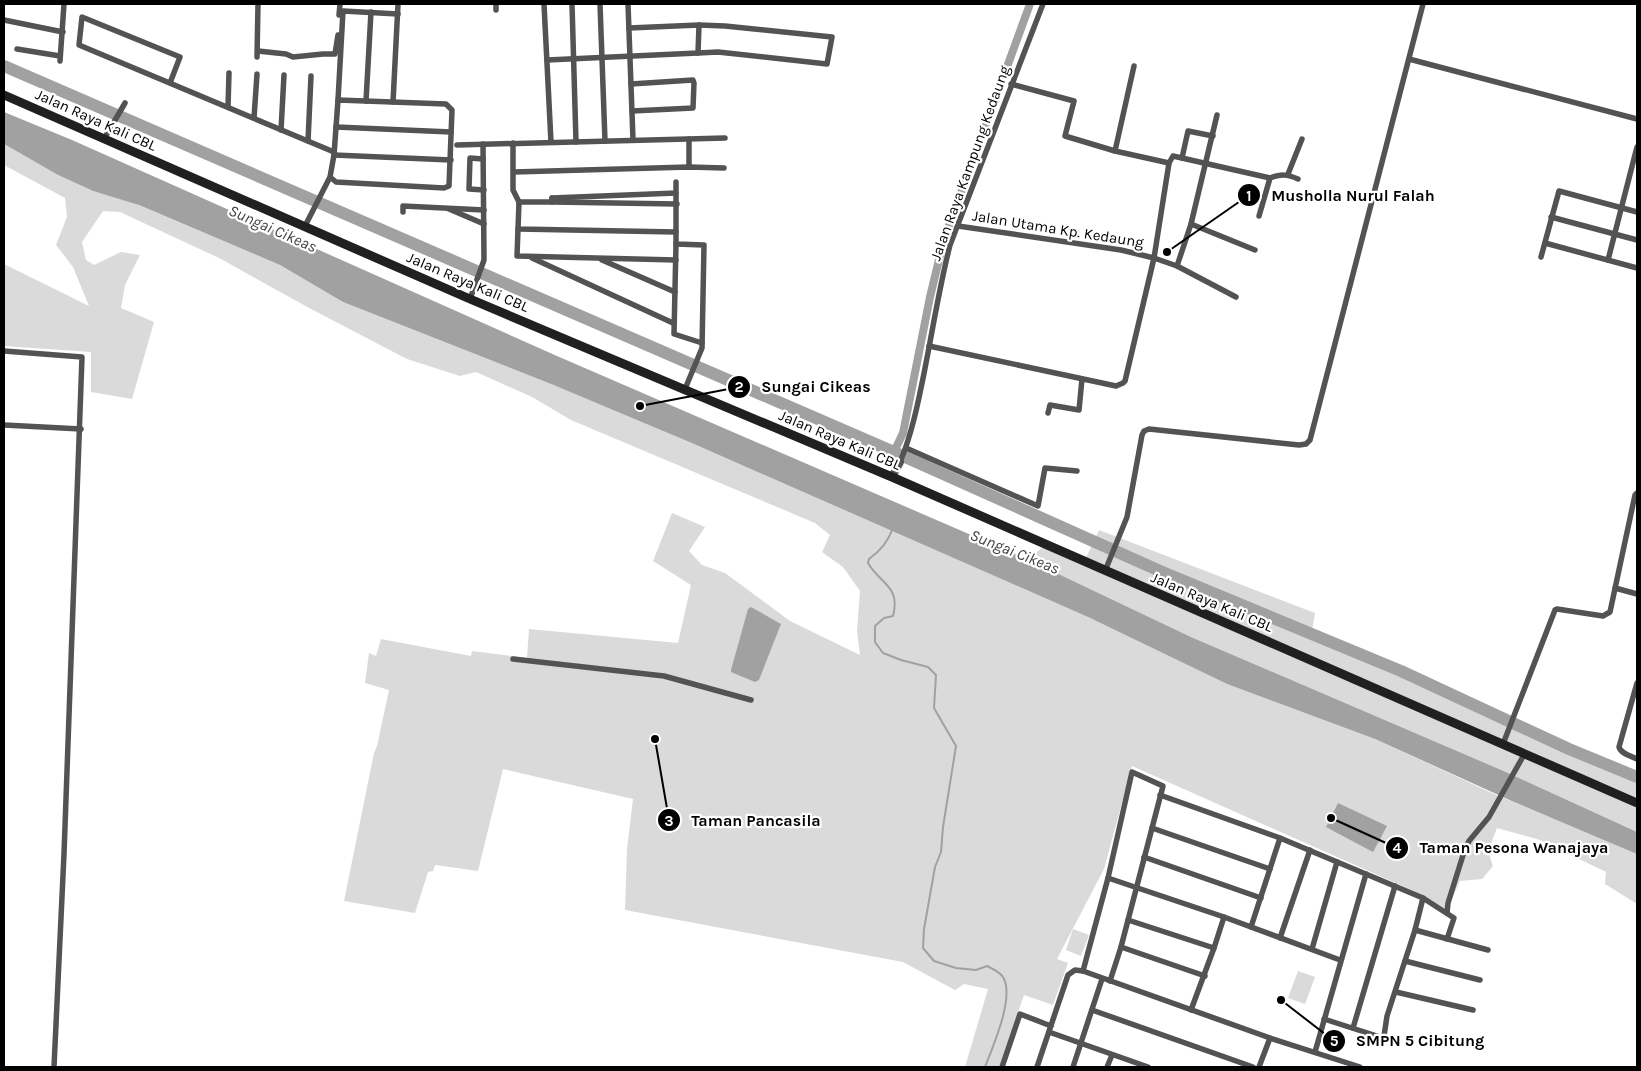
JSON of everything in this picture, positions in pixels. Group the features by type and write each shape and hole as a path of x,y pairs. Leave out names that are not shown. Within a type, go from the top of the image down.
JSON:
{"main road":[{"name":"Jalan Raya Kali CBL","path":"4,95 470,299 892,477 1637,803"}],"street":[{"path":"17,49 60,58 64,4"},
{"path":"258,4 258,54 286,54 293,57 335,54 340,4"},
{"path":"393,102 398,4"},
{"path":"544,4 551,142"},
{"path":"572,4 576,142"},
{"path":"600,4 606,141"},
{"path":"628,4 633,140"},
{"name":"Jalan Raya Kampung Kedaung","path":"900,462 906,449 915,415 943,271 950,245 1043,4"},
{"path":"1105,571 1127,517 1144,432 1149,429 1299,446 1306,444 1310,440 1423,4"},
{"path":"305,226 330,176 334,153 343,11 398,14"},
{"path":"366,101 371,12"},
{"path":"170,83 180,58 82,17 79,45 334,153 450,160"},
{"path":"4,20 63,32"},
{"path":"547,60 718,52 827,64 832,37 725,26 699,25 629,28"},
{"path":"698,52 699,25"},
{"path":"1408,59 1637,119"},
{"path":"1115,151 1134,66"},
{"path":"228,107 229,73"},
{"path":"254,118 257,74"},
{"path":"281,130 284,75"},
{"path":"308,141 311,76"},
{"path":"632,84 693,80 694,83 693,108 632,111"},
{"path":"1011,84 1074,101 1065,136 1115,151 1169,163"},
{"path":"330,176 336,182 444,188 449,186 452,110 446,104 338,100"},
{"path":"104,138 125,103"},
{"path":"1177,266 1191,224 1217,116"},
{"path":"336,127 451,132"},
{"path":"1182,158 1188,130 1213,136"},
{"path":"688,138 688,167"},
{"path":"457,145 725,138"},
{"path":"1288,174 1302,139"},
{"path":"513,143 513,190 519,202 517,256 676,260"},
{"path":"470,299 484,260 483,144"},
{"path":"1608,260 1637,147"},
{"path":"929,346 1116,386 1120,385 1125,381 1154,258 1169,163 1173,156 1270,178 1288,174 1298,179"},
{"path":"483,159 470,158 469,189 484,190"},
{"path":"514,172 688,167 724,168"},
{"path":"1259,216 1270,178"},
{"path":"676,182 674,334 702,343"},
{"path":"1541,257 1559,190 1637,212"},
{"path":"552,202 552,198 676,193"},
{"path":"519,202 677,204"},
{"path":"403,212 403,206 484,210"},
{"path":"445,207 484,224"},
{"path":"1552,217 1637,240"},
{"path":"1191,224 1255,250"},
{"name":"Jalan Utama Kp. Kedaung","path":"958,226 1121,250 1154,258 1177,266 1236,297"},
{"path":"518,229 676,232"},
{"path":"1545,243 1637,268"},
{"path":"676,244 704,245 702,348 686,389"},
{"path":"530,257 674,323"},
{"path":"598,258 675,292"},
{"path":"4,351 82,357 54,1067"},
{"path":"1048,413 1050,405 1079,410 1082,379"},
{"path":"4,425 80,429"},
{"path":"906,449 1038,506 1044,468 1077,471"},
{"path":"892,477 900,462"},
{"path":"1503,744 1555,610 1603,616 1610,612 1635,495 1637,493"},
{"path":"1615,588 1637,594"},
{"path":"512,659 664,676 751,700"},
{"path":"1637,683 1619,747 1624,753 1637,759"},
{"path":"1446,913 1469,841 1488,817 1525,753"},
{"path":"1083,971 1108,878 1132,772 1162,786 1121,947 1110,981"},
{"path":"1160,796 1280,838 1423,898 1454,918 1447,939"},
{"path":"1152,828 1270,869"},
{"path":"1251,927 1280,838"},
{"path":"1280,938 1310,850"},
{"path":"1144,857 1261,898"},
{"path":"1312,949 1337,862"},
{"path":"1314,1052 1366,874"},
{"path":"1108,878 1340,960"},
{"path":"1353,1028 1395,886"},
{"path":"1324,1020 1380,1037 1384,1036 1387,1016 1415,930 1423,898"},
{"path":"1191,1010 1205,976 1224,918"},
{"path":"1128,920 1214,948"},
{"path":"1415,930 1488,950"},
{"path":"1121,947 1205,976"},
{"path":"1405,961 1480,980"},
{"path":"1037,1067 1068,975 1075,970 1083,971 1351,1066 1360,1067"},
{"path":"1073,1067 1102,978"},
{"path":"1396,992 1473,1010"},
{"path":"1092,1010 1253,1067"},
{"path":"1002,1067 1020,1014 1081,1044 1145,1067"},
{"path":"1258,1067 1270,1038"},
{"path":"1107,1067 1112,1055"}],"shaded area":[{"path":"4,112 72,140 557,356 1029,560 1191,637 1506,772 1637,832 1637,854 1514,802 1375,739 1227,684 1088,617 692,443 556,386 343,302 280,265 139,205 93,191 58,175 4,144"},
{"path":"4,144 58,175 93,191 134,203 280,265 343,302 657,427 1084,615 1227,684 1375,739 1494,794 1632,851 1637,854 1637,904 1605,884 1606,872 1540,840 1497,828 1488,851 1493,866 1482,879 1460,881 1447,910 1418,893 1132,766 1104,869 1057,959 1068,963 1053,1005 1024,995 999,1067 965,1067 988,989 964,984 955,990 903,962 625,910 627,849 633,799 503,769 478,871 435,865 433,871 428,872 415,913 344,901 374,753 389,690 365,683 369,653 376,656 381,639 471,656 472,651 527,658 529,629 678,643 691,585 653,561 672,513 705,527 689,551 702,565 725,573 790,621 860,655 857,631 860,591 843,567 822,552 830,535 815,523 571,420 532,397 476,372 460,376 407,359 219,258 120,212 103,211 82,242 86,260 94,265 121,252 140,255 125,285 121,308 154,322 132,399 91,392 91,352 4,346 4,264 89,306 73,267 56,245 67,217 65,198 4,165"},
{"path":"1099,530 1315,613 1311,636 1637,779 1637,832 1506,772 1191,637 1029,560 1044,545 1086,558"},
{"path":"751,607 781,624 759,680 755,682 731,672 748,609"},
{"path":"1338,803 1387,826 1373,852 1326,827"},
{"path":"1073,929 1089,935 1081,956 1066,950"},
{"path":"1298,971 1315,977 1305,1004 1288,998"}],"waterway":[{"path":"894,452 903,433 930,297 944,239 1030,4"},
{"path":"4,66 894,452 1160,571 1401,671 1569,749 1637,777"},
{"path":"892,530 886,542 869,559 868,563 892,592 895,606 893,616 884,618 875,626 875,642 883,653 928,667 936,675 934,708 956,746 943,827 941,852 935,867 924,929 923,948 934,961 956,968 976,970 987,966 1003,977 1006,986 1005,1009 985,1067"}],"place":[{"name":"Musholla Nurul Falah","path":"1167,252"},
{"name":"Sungai Cikeas","path":"640,406"},
{"name":"Taman Pancasila","path":"655,739"},
{"name":"Taman Pesona Wanajaya","path":"1331,818"},
{"name":"SMPN 5 Cibitung","path":"1281,1000"}]}
